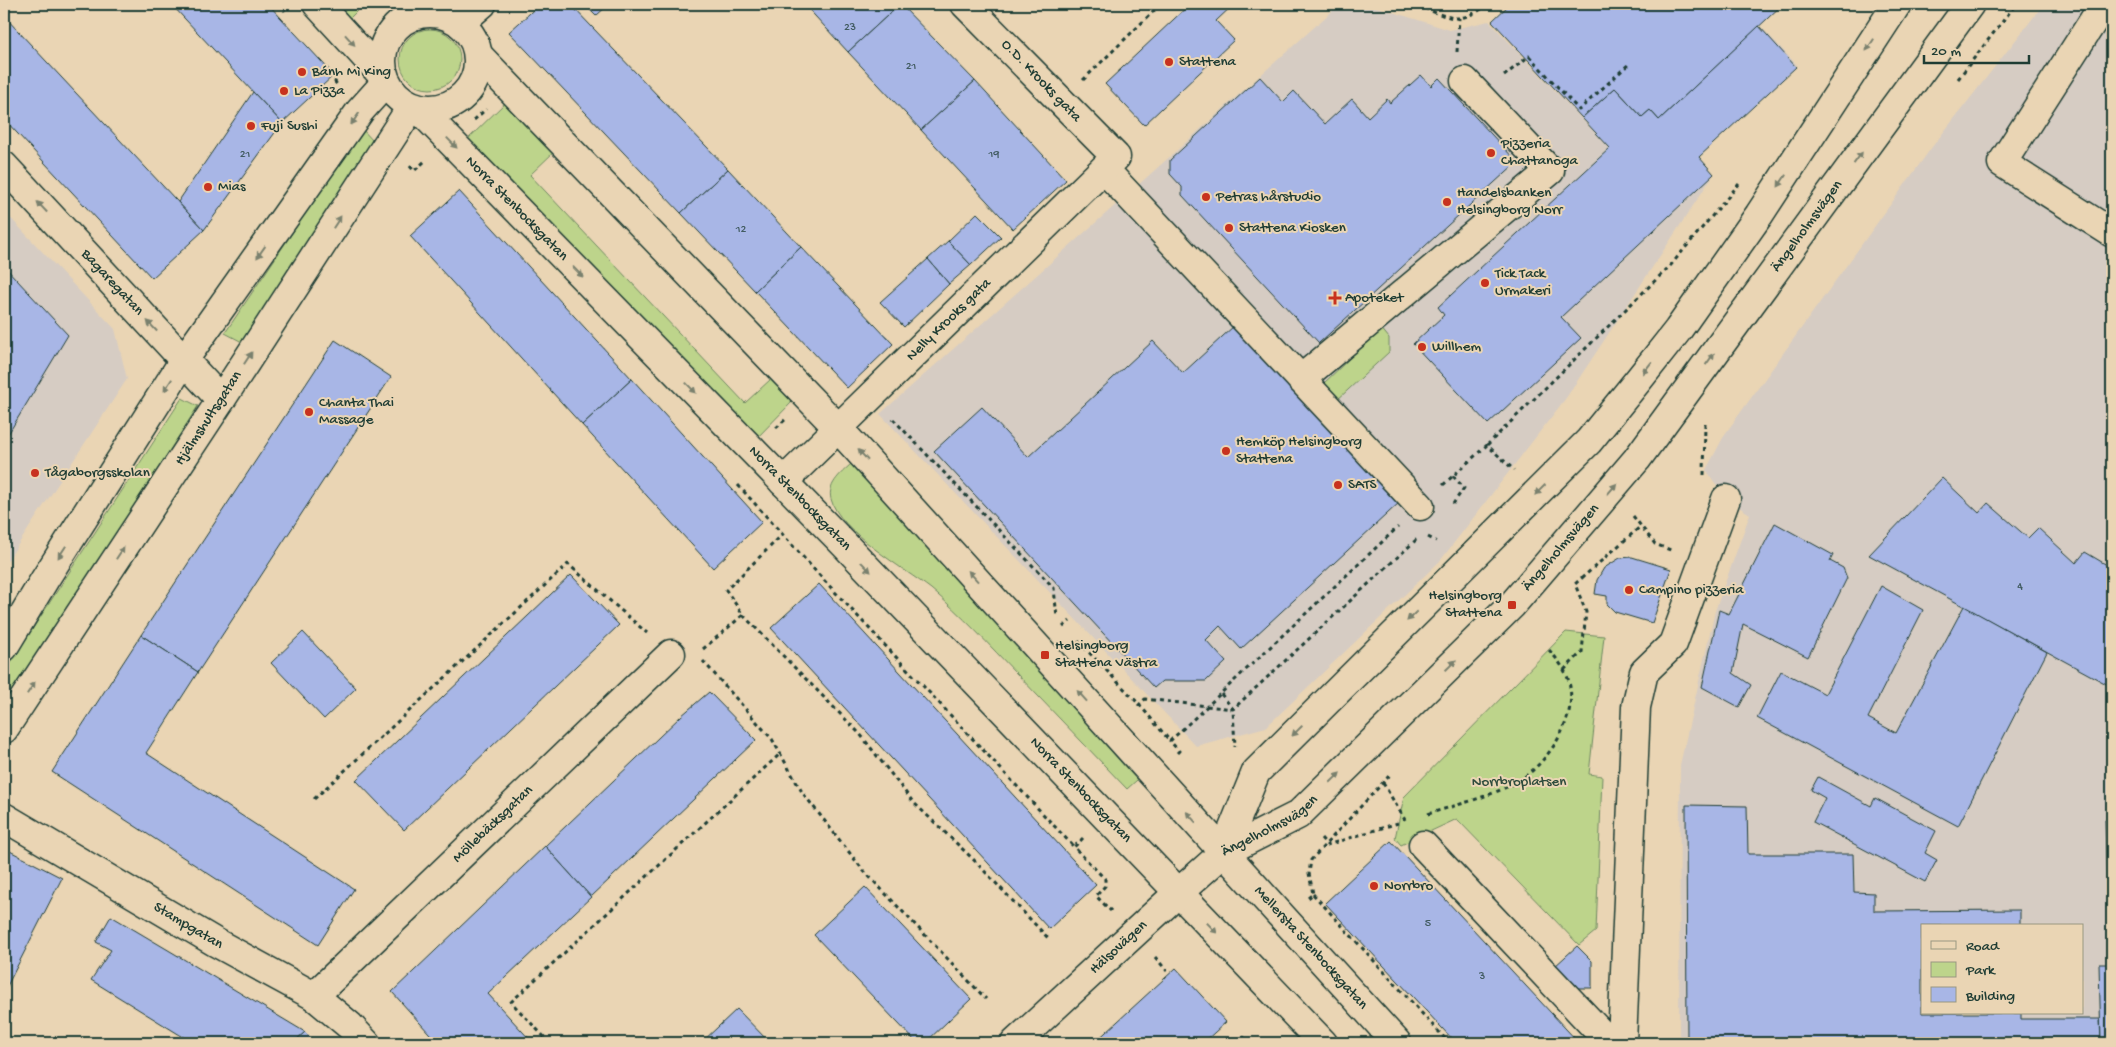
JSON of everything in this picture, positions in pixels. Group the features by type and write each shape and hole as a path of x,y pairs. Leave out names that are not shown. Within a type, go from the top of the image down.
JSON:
{"street":[{"name":"Norra Stenbocksgatan","path":"317,4 385,79 394,94 415,107 752,450 1178,893"},
{"path":"4,647 184,360 385,79 381,60 388,35 400,23 414,15 423,13 448,14 482,4"},
{"name":"O.D. Krooks gata","path":"965,4 1061,102 1110,163 1302,380 1420,506"},
{"name":"Ängelholmsvägen","path":"1223,853 1256,772 1589,441 1678,330 1759,215 1897,4"},
{"name":"Ängelholmsvägen","path":"1223,853 1298,815 1512,606 1637,459 1970,4"},
{"path":"2104,4 2002,163 2112,233"},
{"path":"448,14 472,38 478,55 837,427 1223,853"},
{"path":"415,107 442,108 462,97 475,78 478,55"},
{"path":"1302,380 1550,171 1465,81"},
{"name":"Hjälmshultsgatan","path":"4,729 415,107"},
{"name":"Nelly Krooks gata","path":"782,482 1110,163"},
{"name":"Bagaregatan","path":"4,166 221,400"},
{"path":"1622,1043 1636,708 1644,672 1673,644 1726,500"},
{"name":"Möllebäcksgatan","path":"314,996 671,654"},
{"name":"Stampgatan","path":"4,817 215,942 314,996 350,1026 366,1043"},
{"path":"1423,845 1610,1043"},
{"name":"Hälsovägen","path":"1015,1043 1223,853"},
{"name":"Mellersta Stenbocksgatan","path":"1223,853 1396,1043"},
{"path":"1178,893 1323,1043"}],"path":[{"path":"1061,102 1161,4"},
{"path":"1418,4 1427,10 1459,18 1488,4"},
{"path":"1953,86 2016,4"},
{"path":"1458,30 1459,18"},
{"path":"1465,81 1503,78 1529,56 1579,110 1630,63"},
{"path":"1170,741 1487,445 1670,266 1744,177"},
{"path":"752,450 809,398"},
{"path":"1705,423 1711,416"},
{"path":"1487,445 1513,471 1518,465"},
{"path":"1453,476 1464,488 1457,497"},
{"path":"770,521 1074,847"},
{"path":"1564,671 1582,652 1586,612 1575,584 1642,526"},
{"path":"782,535 726,590 743,615 860,734 913,802 972,858 1050,939"},
{"path":"1233,709 1416,540 1430,537 1436,541"},
{"path":"314,799 568,564 671,654"},
{"path":"743,615 696,654 772,739 802,792 863,870 986,999"},
{"path":"1056,617 1064,626"},
{"path":"1078,640 1179,751 1173,756"},
{"path":"1421,816 1513,784 1537,767 1547,756 1564,727 1570,695 1569,682 1564,671 1549,650"},
{"path":"1221,694 1233,709 1236,751"},
{"path":"1138,706 1145,699 1233,709"},
{"path":"550,1043 511,1002 780,753"},
{"path":"1390,775 1327,845 1311,860 1309,874 1313,894 1449,1043"},
{"path":"1383,783 1405,820"},
{"path":"1327,845 1413,818"},
{"path":"1315,833 1327,845"},
{"path":"1285,919 1313,894"}],"shaded area":[{"path":"1340,4 1367,4 1450,30 1489,21 1618,157 1760,26 1797,65 1696,155 1714,174 1566,398 1440,561 1266,727 1196,746 880,414"},
{"path":"2044,4 2112,4 2112,1043 1679,1043 1680,765 1715,611 1750,514 1726,499 1706,470 1725,434 1932,147"},
{"name":"Tågaborgsskolan","path":"4,211 115,329 127,379 4,566"}],"green space":[{"path":"337,4 364,4 350,18"},
{"path":"430,29 447,34 455,42 460,59 455,76 447,84 430,89 413,84 405,76 400,59 405,42 413,34"},
{"path":"509,99 556,150 530,175 745,403 771,379 793,401 753,442 466,141"},
{"path":"362,129 374,142 244,343 225,333"},
{"path":"1381,328 1389,338 1389,352 1335,402 1321,386"},
{"path":"182,398 198,406 4,710 4,673"},
{"path":"853,462 1137,780 1127,789 954,609 931,589 874,548 846,524 837,511 830,493 837,478"},
{"name":"Norrbroplatsen","path":"1566,632 1604,636 1589,774 1602,776 1596,931 1579,945 1457,819 1401,845 1395,838 1404,797"}],"building":[{"path":"171,4 268,4 334,75 282,123"},
{"path":"540,4 570,4 728,169 681,213 509,32"},
{"path":"584,4 609,4 596,16"},
{"path":"804,4 900,4 848,52"},
{"path":"900,4 975,81 921,130 848,52"},
{"name":"Stattena","path":"1190,4 1234,4 1216,21 1234,40 1144,125 1105,84"},
{"path":"1510,4 1783,4 1659,120 1650,110 1642,117 1615,88 1582,118 1492,21"},
{"path":"4,16 204,230 152,278 4,119"},
{"path":"1759,26 1796,67 1699,157 1714,174 1561,317 1581,338 1488,424 1413,344 1444,315 1438,307 1610,148 1582,118 1615,88 1642,117 1650,110 1659,120"},
{"path":"1421,75 1431,86 1439,78 1517,162 1319,343 1182,195 1182,187 1170,174 1170,160 1260,77 1283,102 1294,91 1325,124 1352,99 1368,117 1387,99 1390,103"},
{"path":"975,81 1066,180 1013,229 921,130"},
{"path":"253,92 282,123 204,230 178,202"},
{"path":"728,169 801,247 755,291 681,213"},
{"path":"459,191 632,379 582,425 410,236"},
{"path":"977,213 1001,237 971,265 948,241"},
{"path":"948,241 971,265 949,284 928,259"},
{"path":"801,247 893,344 847,388 755,291"},
{"path":"928,259 949,284 904,327 880,302"},
{"path":"4,266 68,335 4,441"},
{"path":"1235,325 1400,502 1241,649 1220,626 1206,640 1226,662 1206,681 1162,681 1154,688 934,451 982,407 1028,457 1153,341 1183,373"},
{"path":"335,340 391,377 198,672 141,635"},
{"path":"632,379 762,522 713,568 582,425"},
{"path":"1942,478 1979,513 1988,503 2028,538 2038,528 2076,563 2085,552 2112,568 2112,687 1869,555"},
{"path":"1775,523 1833,555 1830,561 1843,568 1847,578 1808,657 1743,624 1733,673 1751,685 1739,707 1702,687 1719,610 1729,614"},
{"name":"Campino pizzeria","path":"1632,557 1671,569 1652,623 1615,612 1607,604 1607,596 1595,594 1597,580 1604,568 1620,558"},
{"path":"571,575 619,625 404,830 356,780"},
{"path":"819,584 1096,885 1049,929 771,628"},
{"path":"1881,586 1923,610 1868,718 1896,733 1964,606 2047,652 1958,826 1757,718 1781,671 1825,694"},
{"path":"303,632 356,688 324,719 271,663"},
{"path":"141,635 198,672 146,753 354,889 318,945 52,772"},
{"path":"709,692 756,740 591,897 545,846 681,716"},
{"path":"1818,777 1871,806 1875,798 1936,831 1925,853 1937,860 1925,882 1813,822 1825,798 1811,790"},
{"path":"1686,805 1747,806 1748,854 1853,854 1854,892 1874,893 1874,911 2020,910 2020,924 1921,924 1921,1014 2021,1014 2021,1019 2100,1019 2101,1043 1687,1043"},
{"path":"2105,820 2112,820 2112,1043 2101,1043 2099,964 2109,964"},
{"path":"1391,841 1579,1043 1456,1043 1325,903"},
{"path":"545,846 591,897 488,994 533,1043 438,1043 392,992"},
{"path":"4,848 62,878 4,992"},
{"path":"865,887 971,999 925,1043 917,1043 814,935"},
{"path":"111,916 305,1032 293,1043 193,1043 91,980 111,950 96,942"},
{"path":"1577,946 1592,961 1592,988 1575,988 1554,967"},
{"path":"1176,968 1226,1022 1203,1043 1094,1043"},
{"path":"737,1009 770,1043 701,1043"},
{"path":"305,1032 315,1043 293,1043"},
{"path":"1244,1036 1251,1043 1236,1043"}],"place":[{"name":"Stattena","path":"1169,62"},
{"name":"Bánh Mì King","path":"302,72"},
{"name":"La Pizza","path":"284,91"},
{"name":"Fuji Sushi","path":"251,126"},
{"name":"Pizzeria Chattanoga","path":"1491,153"},
{"name":"Mias","path":"208,187"},
{"name":"Petras hårstudio","path":"1206,197"},
{"name":"Handelsbanken Helsingborg Norr","path":"1447,202"},
{"name":"Stattena Kiosken","path":"1229,228"},
{"name":"Tick Tack Urmakeri","path":"1485,283"},
{"name":"Apoteket","path":"1335,298"},
{"name":"Willhem","path":"1422,347"},
{"name":"Chanta Thai Massage","path":"309,412"},
{"name":"Hemköp Helsingborg Stattena","path":"1226,451"},
{"name":"Tågaborgsskolan","path":"35,473"},
{"name":"SATS","path":"1338,485"},
{"name":"Campino pizzeria","path":"1629,590"},
{"name":"Helsingborg Stattena","path":"1512,605"},
{"name":"Helsingborg Stattena Västra","path":"1045,655"},
{"name":"Norrbro","path":"1374,886"}]}
